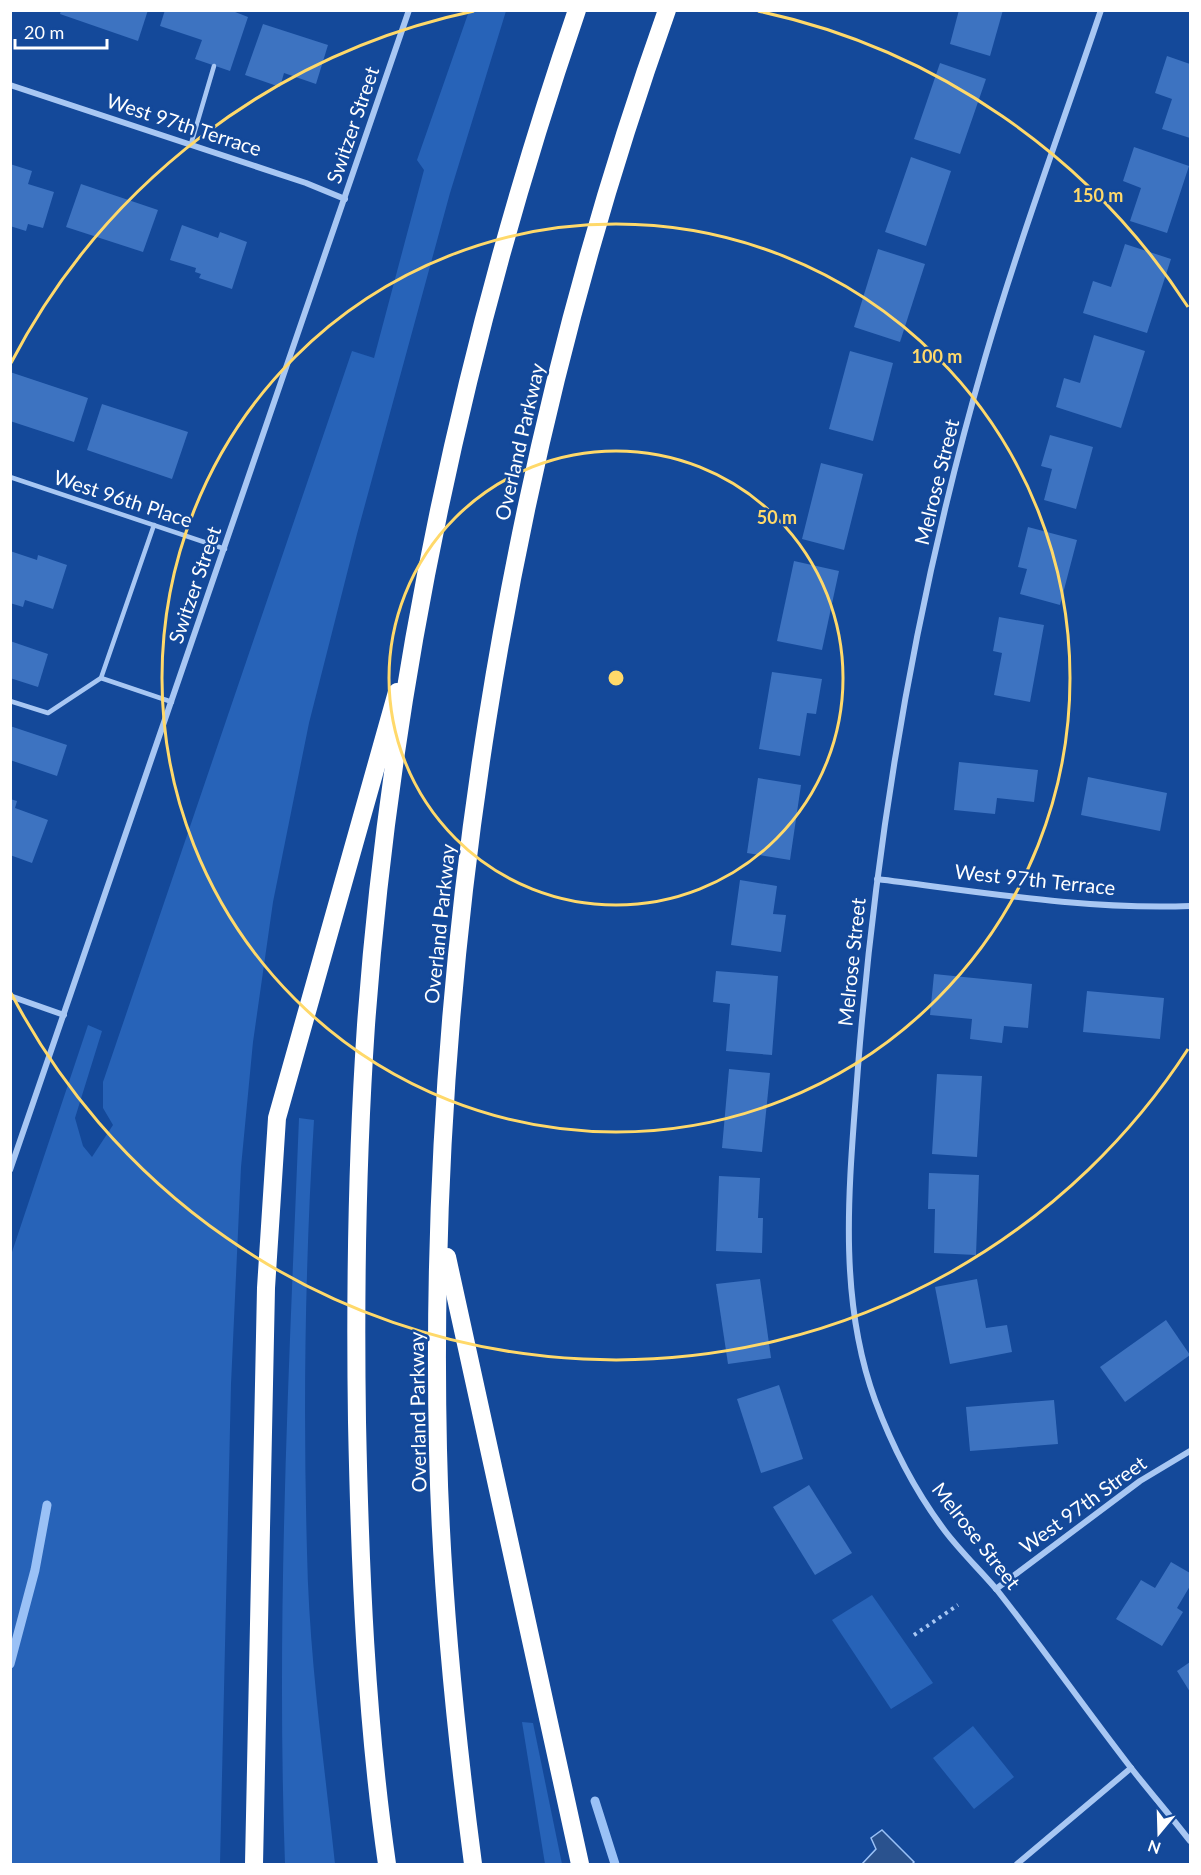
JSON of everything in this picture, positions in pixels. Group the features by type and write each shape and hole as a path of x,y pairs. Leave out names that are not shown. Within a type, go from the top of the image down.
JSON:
{"highway":[{"path":"387,1864 376,1787 359,1500 356,1335 358,1199 366,1024 386,832 417,623 463,403 493,283 577,10"},
{"name":"Overland Parkway","path":"473,1864 452,1685 438,1451 440,1226 454,1000 472,834 500,649 531,491 563,352 607,194 639,87 667,10"},
{"path":"254,1864 265,1312 277,1118 417,623"},
{"path":"440,1226 580,1864"}],"street":[{"name":"Switzer Street","path":"10,1170 409,10"},
{"name":"Melrose Street","path":"1101,10 986,357 946,507 914,649 897,744 865,977 852,1145 848,1256 855,1329 874,1398 900,1459 946,1532 996,1589 1131,1768 1191,1841"},
{"name":"West 97th Terrace","path":"10,85 191,144 345,198"},
{"name":"West 97th Terrace","path":"878,879 1043,900 1154,907 1191,906"},
{"path":"10,996 64,1014"},
{"name":"West 97th Street","path":"996,1589 1140,1481 1191,1451"},
{"path":"1017,1864 1131,1768"}],"lane":[{"path":"191,144 214,66"},
{"name":"West 96th Place","path":"10,477 225,549"},
{"path":"10,701 48,713 101,678 154,525"},
{"path":"101,678 172,702"}],"path":[{"path":"914,1635 958,1605"}],"shaded area":[{"path":"469,11 506,11 450,193 357,534 309,723 273,902 253,1042 241,1167 231,1384 220,1864 11,1864 11,1255 88,1025 102,1031 75,1118 83,1146 92,1157 113,1125 103,1108 103,1082 352,351 374,358 424,170 417,160"},
{"path":"299,1118 314,1120 306,1336 305,1444 308,1591 335,1864 285,1864 283,1585"},
{"path":"872,1595 933,1683 891,1709 832,1620"},
{"path":"522,1722 533,1723 562,1864 545,1864"},
{"path":"973,1726 1014,1777 974,1809 933,1758"},
{"path":"882,1830 914,1862 912,1864 862,1864 876,1849 871,1838"}],"building":[{"path":"61,10 148,10 138,41 60,14"},
{"path":"165,10 230,10 248,17 230,71 195,59 202,40 160,26"},
{"path":"959,10 1003,10 990,56 950,44"},
{"path":"263,24 328,45 316,84 284,73 280,87 245,75"},
{"path":"1167,56 1190,64 1190,138 1162,129 1172,99 1155,93"},
{"path":"940,63 986,79 960,154 914,139"},
{"path":"1134,147 1189,166 1167,233 1130,221 1141,188 1123,181"},
{"path":"911,157 951,171 926,246 885,232"},
{"path":"10,164 32,171 28,184 54,192 43,228 28,224 26,231 10,226"},
{"path":"81,184 158,210 143,252 66,227"},
{"path":"182,225 218,238 220,232 247,242 232,289 199,278 201,274 195,272 196,268 170,260"},
{"path":"1125,244 1171,259 1147,333 1083,313 1093,281 1111,287"},
{"path":"878,249 925,264 900,342 854,327"},
{"path":"1094,335 1145,351 1121,428 1056,407 1064,378 1080,383"},
{"path":"850,351 893,363 873,441 829,429"},
{"path":"10,372 88,398 74,442 10,421"},
{"path":"102,404 188,432 172,479 87,450"},
{"path":"1050,435 1093,447 1076,509 1044,500 1052,469 1041,466"},
{"path":"821,463 863,474 844,550 802,539"},
{"path":"1028,527 1077,540 1060,605 1020,594 1027,569 1018,567"},
{"path":"10,551 37,560 38,555 67,565 53,609 25,600 23,607 10,603"},
{"path":"794,561 839,571 822,650 777,641"},
{"path":"999,617 1044,625 1030,702 994,695 1002,653 993,651"},
{"path":"10,641 48,654 38,687 10,678"},
{"path":"772,672 822,679 816,714 807,713 800,756 759,749"},
{"path":"10,726 67,745 57,776 10,760"},
{"path":"959,762 1038,770 1034,802 997,798 995,814 954,810"},
{"path":"1088,777 1167,793 1160,831 1081,815"},
{"path":"758,778 801,785 790,860 747,853"},
{"path":"10,799 17,801 15,808 48,820 32,863 10,855"},
{"path":"740,880 777,886 773,914 786,915 781,952 731,945"},
{"path":"716,971 778,976 772,1055 726,1051 730,1004 713,1002"},
{"path":"934,974 1032,984 1028,1028 1004,1026 1002,1043 970,1039 972,1019 930,1015"},
{"path":"1087,991 1164,998 1160,1039 1083,1032"},
{"path":"729,1069 770,1073 762,1152 722,1148"},
{"path":"937,1074 982,1076 977,1157 932,1154"},
{"path":"929,1173 979,1175 976,1255 934,1253 935,1209 928,1209"},
{"path":"719,1176 760,1178 758,1218 763,1218 762,1253 716,1251"},
{"path":"760,1279 771,1358 728,1364 716,1284"},
{"path":"977,1279 986,1328 1007,1325 1012,1352 950,1364 935,1287"},
{"path":"1166,1320 1190,1355 1125,1402 1100,1367"},
{"path":"779,1385 803,1459 761,1473 737,1399"},
{"path":"1054,1400 1058,1444 970,1451 966,1407"},
{"path":"809,1485 852,1553 815,1575 773,1507"},
{"path":"1171,1562 1190,1573 1190,1586 1177,1608 1183,1612 1162,1646 1116,1619 1141,1580 1155,1588"},
{"path":"1190,1662 1190,1692 1177,1671"}],"waterway":[{"path":"10,1664 35,1570 47,1505"},
{"path":"595,1801 615,1864"}]}
